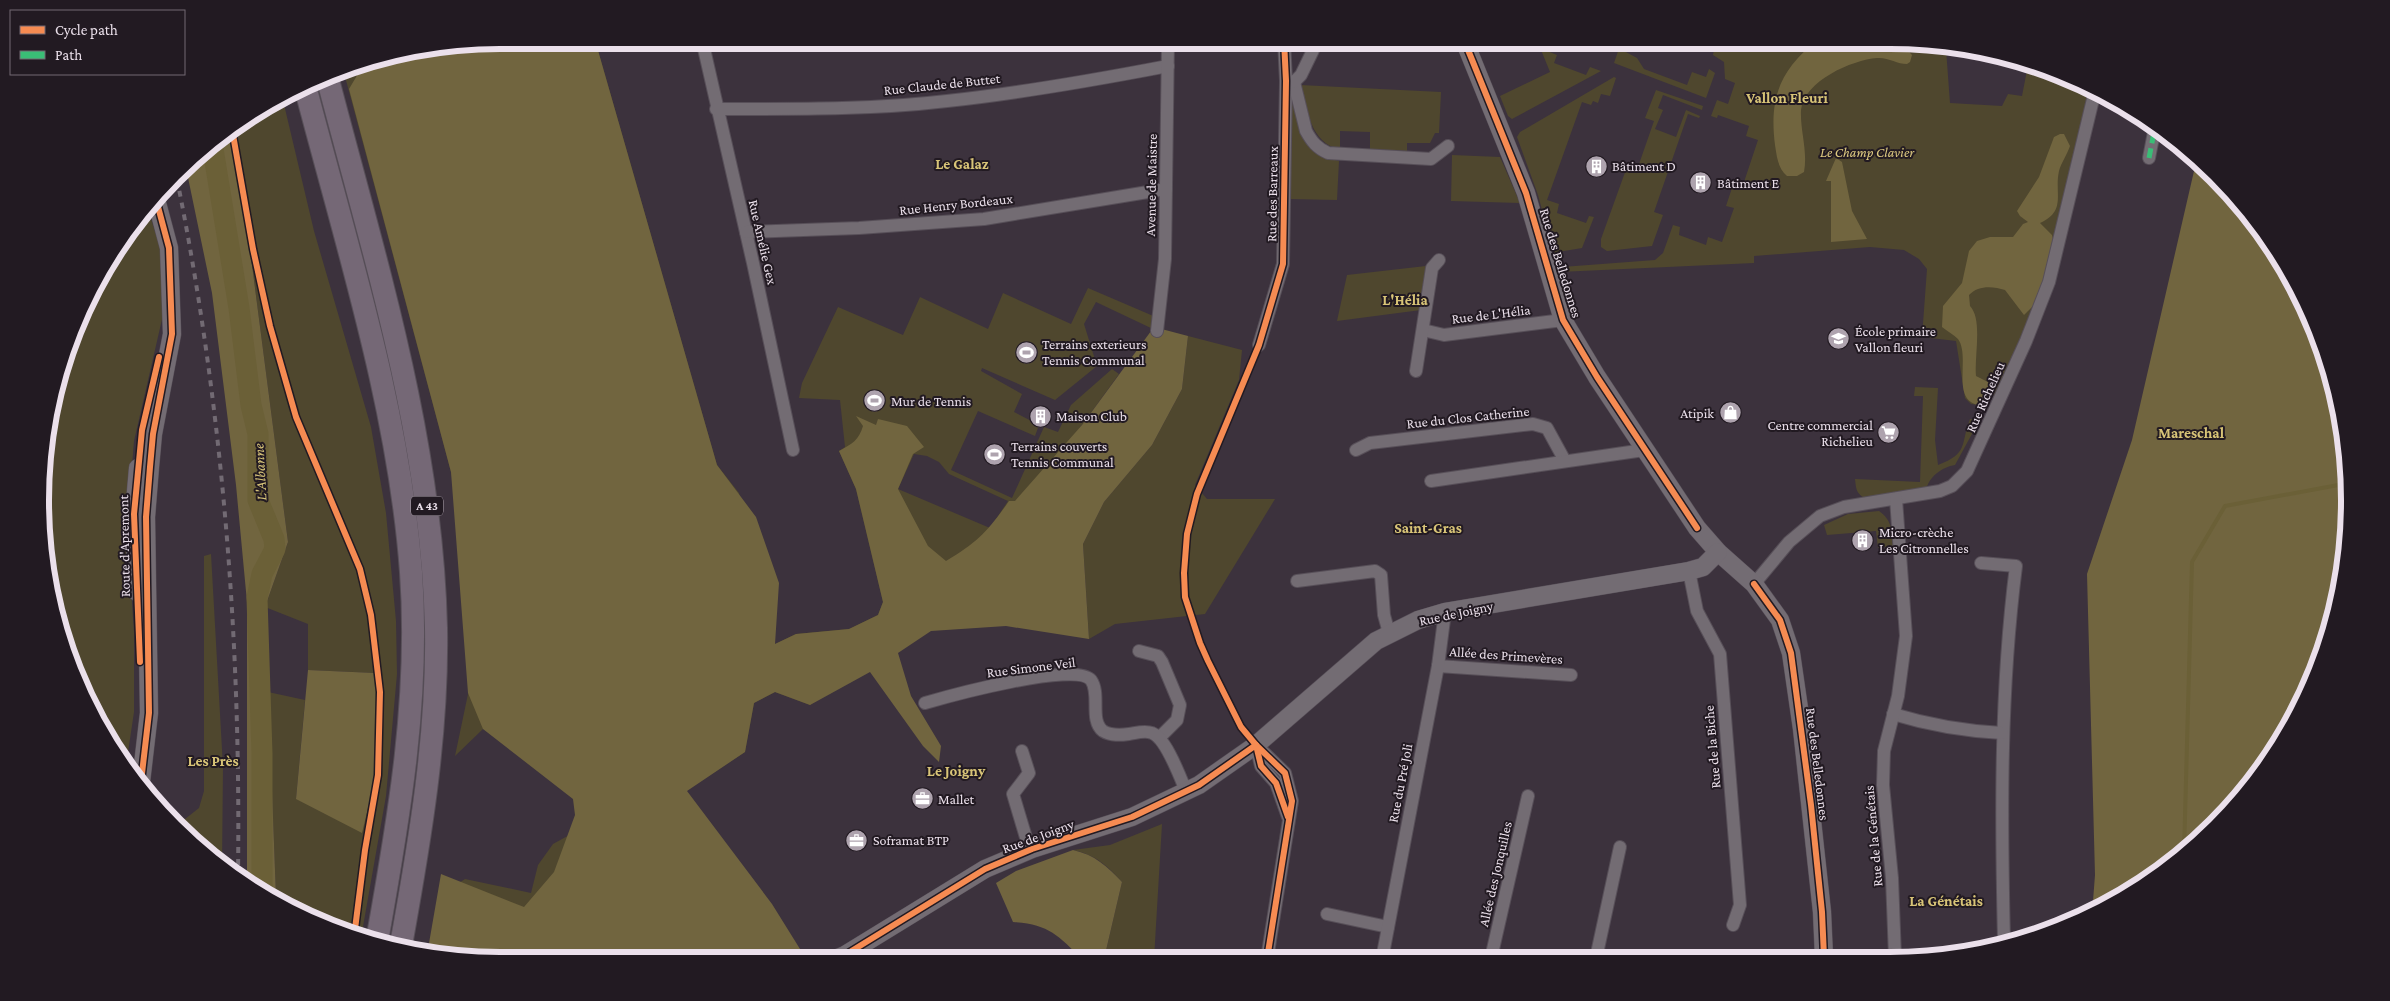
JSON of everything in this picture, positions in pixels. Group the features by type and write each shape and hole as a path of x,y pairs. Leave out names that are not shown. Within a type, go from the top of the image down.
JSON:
{"highway":[{"name":"A 43","path":"329,83 405,380 422,469 431,539 436,629 434,720 422,822 402,941"},
{"name":"A 43","path":"306,93 381,382 400,481 410,564 412,618 411,710 398,818 378,935"}],"main road":[{"name":"Rue des Belledonnes","path":"1468,49 1526,193 1563,320 1644,450 1697,528 1718,552 1754,584 1780,620 1791,652 1812,815 1822,912 1824,952"},
{"name":"Route d'Apremont","path":"142,776 149,713 146,517 153,434 172,334 169,248 158,207"},
{"name":"Route d'Apremont","path":"135,766 141,710 134,514 142,430 164,334 171,291"},
{"name":"Rue de Joigny","path":"850,952 985,869 1030,851 1132,817 1199,785 1256,745 1344,667 1389,633 1418,620 1445,612 1689,572 1703,567 1718,552"}],"street":[{"name":"Rue Amélie Gex","path":"704,49 793,450"},
{"name":"Avenue de Maistre","path":"1157,331 1165,259 1168,49"},
{"name":"Rue des Barreaux","path":"1259,345 1283,264 1290,81 1285,49"},
{"path":"1314,49 1301,75 1290,81 1306,131 1315,145 1328,153 1430,159 1448,146"},
{"name":"Rue Claude de Buttet","path":"716,109 829,109 947,102 1055,86 1168,66"},
{"name":"Rue Richelieu","path":"1754,584 1789,542 1820,516 1844,507 1940,491 1952,486 1961,479 1972,464 2026,341 2049,282 2093,97"},
{"path":"2149,158 2154,134"},
{"name":"Rue Henry Bordeaux","path":"746,232 859,228 984,219 1166,189"},
{"path":"1416,371 1432,268 1439,260"},
{"name":"Rue de L'Hélia","path":"1423,330 1444,335 1563,320"},
{"name":"Rue du Clos Catherine","path":"1356,450 1370,443 1533,424 1547,428 1565,461"},
{"path":"1432,481 1644,450"},
{"name":"Rue de la Génétais","path":"1895,952 1892,878 1883,785 1884,751 1901,678 1906,636 1896,499"},
{"path":"1981,563 2016,566 2010,615 2002,734 2004,938"},
{"path":"1297,581 1375,571 1381,575 1384,615 1389,633"},
{"name":"Rue de la Biche","path":"1689,572 1697,611 1720,654 1740,905 1733,925"},
{"name":"Rue du Pré Joli","path":"1383,952 1438,666 1445,612"},
{"path":"1139,651 1150,652 1158,656 1180,705 1180,713 1177,720 1158,738 1169,754 1186,791"},
{"name":"Allée des Primevères","path":"1438,666 1571,675"},
{"name":"Rue Simone Veil","path":"925,703 969,690 1036,678 1073,674 1084,675 1091,680 1094,687 1097,723 1102,730 1109,734 1152,733 1158,738"},
{"path":"1893,714 1929,725 1967,732 2002,734"},
{"path":"1256,745 1261,766 1276,782 1289,821 1268,952"},
{"path":"1022,751 1029,773 1013,794 1030,851"},
{"name":"Allée des Jonquilles","path":"1492,952 1528,796"},
{"path":"1597,952 1620,847"},
{"path":"1327,914 1388,927"}],"green space":[{"path":"598,49 717,465 739,493 775,644 796,634 849,629 878,615 883,602 856,489 839,451 845,447 840,400 799,398 802,383 838,307 903,335 920,297 988,329 1003,293 1071,324 1088,288 1158,318 1153,329 1096,302 1084,324 1097,366 1055,400 982,368 981,371 1022,394 1014,412 1039,425 1035,436 978,411 951,470 1012,498 1044,427 1058,432 1071,405 1112,369 1119,374 1082,425 929,618 810,705 775,692 754,703 745,752 645,817 510,952 494,952 445,892 465,879 531,893 538,865 553,844 582,828 623,764 483,729 455,756 468,694 485,646 451,472 345,77 412,57 471,50","holes":["914,454 927,456 939,462 949,474 1008,501 990,528 898,489"]},
{"path":"1541,49 1548,49 1547,51 1557,55 1554,63 1586,75 1590,67 1601,71 1512,119 1508,116 1500,96 1550,72"},
{"path":"1619,49 1625,49 1624,51 1637,58 1644,69 1687,85 1692,72 1706,77 1709,69 1715,73 1706,98 1614,63"},
{"name":"Le Champ Clavier","path":"1723,49 1890,49 1946,53 1950,103 2002,106 2008,94 2022,96 2027,70 2088,95 2039,296 1997,396 1988,394 1979,405 1971,404 1965,398 1956,341 1922,337 1927,269 1919,259 1904,250 1870,247 1754,256 1754,263 1559,272 1538,195 1517,137 1520,132 1614,77 1616,78 1610,96 1601,94 1598,103 1593,101 1591,105 1582,102 1547,200 1559,204 1557,213 1586,223 1589,216 1594,217 1582,248 1558,252 1562,267 1655,260 1663,253 1673,225 1680,227 1679,235 1706,245 1708,237 1722,242 1734,208 1726,206 1735,179 1744,182 1758,140 1746,136 1749,126 1718,115 1717,118 1711,116 1717,100 1728,104 1735,83 1725,79 1724,62 1713,55 1714,50 1722,52"},
{"path":"1300,85 1441,92 1439,133 1435,133 1430,143 1407,143 1407,151 1370,149 1370,132 1340,131 1340,150 1330,146 1316,133 1308,115"},
{"path":"1290,89 1324,157 1339,161 1337,200 1289,199"},
{"path":"1656,90 1703,106 1702,110 1663,95 1658,108 1663,110 1655,129 1676,137 1686,110 1700,116 1699,118 1688,114 1654,212 1663,215 1652,246 1607,251 1601,247 1601,239 1628,164 1638,167 1654,121 1645,118"},
{"path":"284,104 314,231 371,427 386,513 396,621 397,674 386,796 362,930 328,918 276,892 268,692 305,700 296,799 376,760 376,726 379,707 375,673 308,670 308,624 265,607 288,542 252,265 238,133"},
{"path":"1452,155 1500,157 1520,203 1451,201"},
{"path":"150,216 160,247 165,280 163,315 134,441 127,527 134,633 134,712 128,755 95,700 83,673 64,617 57,589 53,559 49,500 50,471 57,412 73,355 95,301 109,275"},
{"path":"1426,266 1421,310 1337,321 1347,275"},
{"path":"1188,336 1242,350 1239,380 1195,485 1207,499 1275,499 1205,614 1115,624 1089,639 1083,544 1104,502 1152,445 1182,389"},
{"path":"1915,387 1938,388 1935,440 1938,465 1948,461 1959,452 1970,419 1979,421 1955,465 1945,468 1936,474 1927,486 1926,491 1865,498 1858,493 1855,479 1920,482 1923,396 1914,396"},
{"path":"1879,511 1889,522 1894,546 1878,548 1876,531 1827,535 1824,525 1848,514"},
{"path":"211,554 223,767 222,856 182,821 199,808 204,791 204,556"},
{"path":"1162,824 1154,952 1106,952 1122,882 1100,862 1088,855 1073,850 1110,845"}],"shaded area":[{"path":"598,49 717,465 756,517 779,583 775,644 796,634 849,629 878,615 883,602 856,489 839,451 854,441 861,431 863,426 856,416 876,425 878,419 907,426 924,447 913,454 898,489 928,546 946,561 974,542 995,520 1009,501 1015,501 1082,425 1154,327 1188,336 1182,389 1152,445 1104,502 1083,544 1089,639 1006,626 931,631 898,653 911,696 941,746 939,762 923,746 870,672 810,705 775,692 754,703 745,752 687,791 772,904 802,952 500,952 428,946 441,874 524,907 554,872 575,815 573,799 483,729 468,693 451,472 349,89 359,72 412,57 471,50"},
{"path":"1807,49 1906,50 1912,55 1910,62 1907,64 1881,58 1855,63 1820,81 1804,100 1801,110 1805,156 1804,172 1797,176 1787,176 1780,166 1775,145 1774,113 1776,99 1786,74"},
{"path":"238,133 252,265 288,542 265,607 276,892 247,874 247,602 236,485 212,293 187,175"},
{"path":"2064,134 2070,146 2059,171 2057,207 2054,213 2040,223 2052,235 2054,244 2036,303 2024,315 2005,290 1986,287 1977,289 1969,295 1970,306 1974,312 1977,329 1976,376 1988,382 1990,389 1979,405 1970,401 1965,395 1961,347 1958,339 1942,327 1943,306 1962,283 1969,251 1977,241 1990,237 2013,237 2023,224 2028,222 2017,211 2039,177 2054,137"},
{"path":"1836,158 1842,162 1852,211 1867,239 1831,242 1831,181 1826,181"},
{"path":"2195,168 2209,181 2248,225 2265,250 2295,301 2317,355 2333,412 2340,471 2340,530 2333,589 2317,646 2295,700 2281,726 2248,776 2209,820 2165,859 2115,892 2093,904 2095,875 2087,574 2132,440"},
{"path":"308,670 375,673 379,707 376,726 375,779 362,833 296,799"},
{"path":"1073,850 1088,855 1111,871 1122,882 1106,952 1075,952 1059,937 1044,928 1013,922 996,883 1016,871"}],"waterway":[{"name":"L'Albanne","path":"213,152 239,308 251,405 258,434 258,500 274,539 275,549 262,574 257,598 262,754 262,884"},
{"path":"2184,842 2192,562 2225,506 2340,485"}],"railway":[{"path":"178,184 193,265 206,352 226,526 236,700 238,868"}],"marked path":[{"path":"2149,158 2154,134"}],"cycle path":[{"path":"1268,952 1292,801 1285,773 1256,745 1241,727 1208,661 1185,597 1184,573 1187,534 1197,494 1259,345 1283,264 1286,81 1284,49"},
{"path":"1468,49 1526,193 1563,320 1597,377 1697,528"},
{"path":"233,136 253,249 270,326 296,417 360,569 371,615 380,692 378,775 365,850 355,928"},
{"path":"142,776 149,713 146,517 153,434 172,334 169,248 158,207"},
{"path":"140,662 134,514 142,430 159,357"},
{"path":"1754,584 1780,620 1791,653 1811,805 1822,912 1824,952"},
{"path":"1256,745 1261,766 1276,783 1288,817"},
{"path":"850,952 985,869 1032,849 1132,817 1199,785 1256,745"}],"place":[{"name":"Bâtiment D","path":"1596,166"},
{"name":"Bâtiment E","path":"1701,183"},
{"name":"École primaire Vallon fleuri","path":"1839,339"},
{"name":"Terrains exterieurs Tennis Communal","path":"1026,352"},
{"name":"Mur de Tennis","path":"875,401"},
{"name":"Atipik","path":"1730,413"},
{"name":"Maison Club","path":"1040,416"},
{"name":"Centre commercial Richelieu","path":"1889,433"},
{"name":"Terrains couverts Tennis Communal","path":"995,454"},
{"name":"Micro-crèche Les Citronnelles","path":"1863,540"},
{"name":"Mallet","path":"922,799"},
{"name":"Soframat BTP","path":"857,840"}],"district":[{"name":"Vallon Fleuri","path":"1787,98"},
{"name":"Le Galaz","path":"962,164"},
{"name":"L'Hélia","path":"1405,300"},
{"name":"Mareschal","path":"2191,433"},
{"name":"Saint-Gras","path":"1428,528"},
{"name":"Les Près","path":"213,761"},
{"name":"Le Joigny","path":"956,771"},
{"name":"La Génétais","path":"1946,901"}]}
